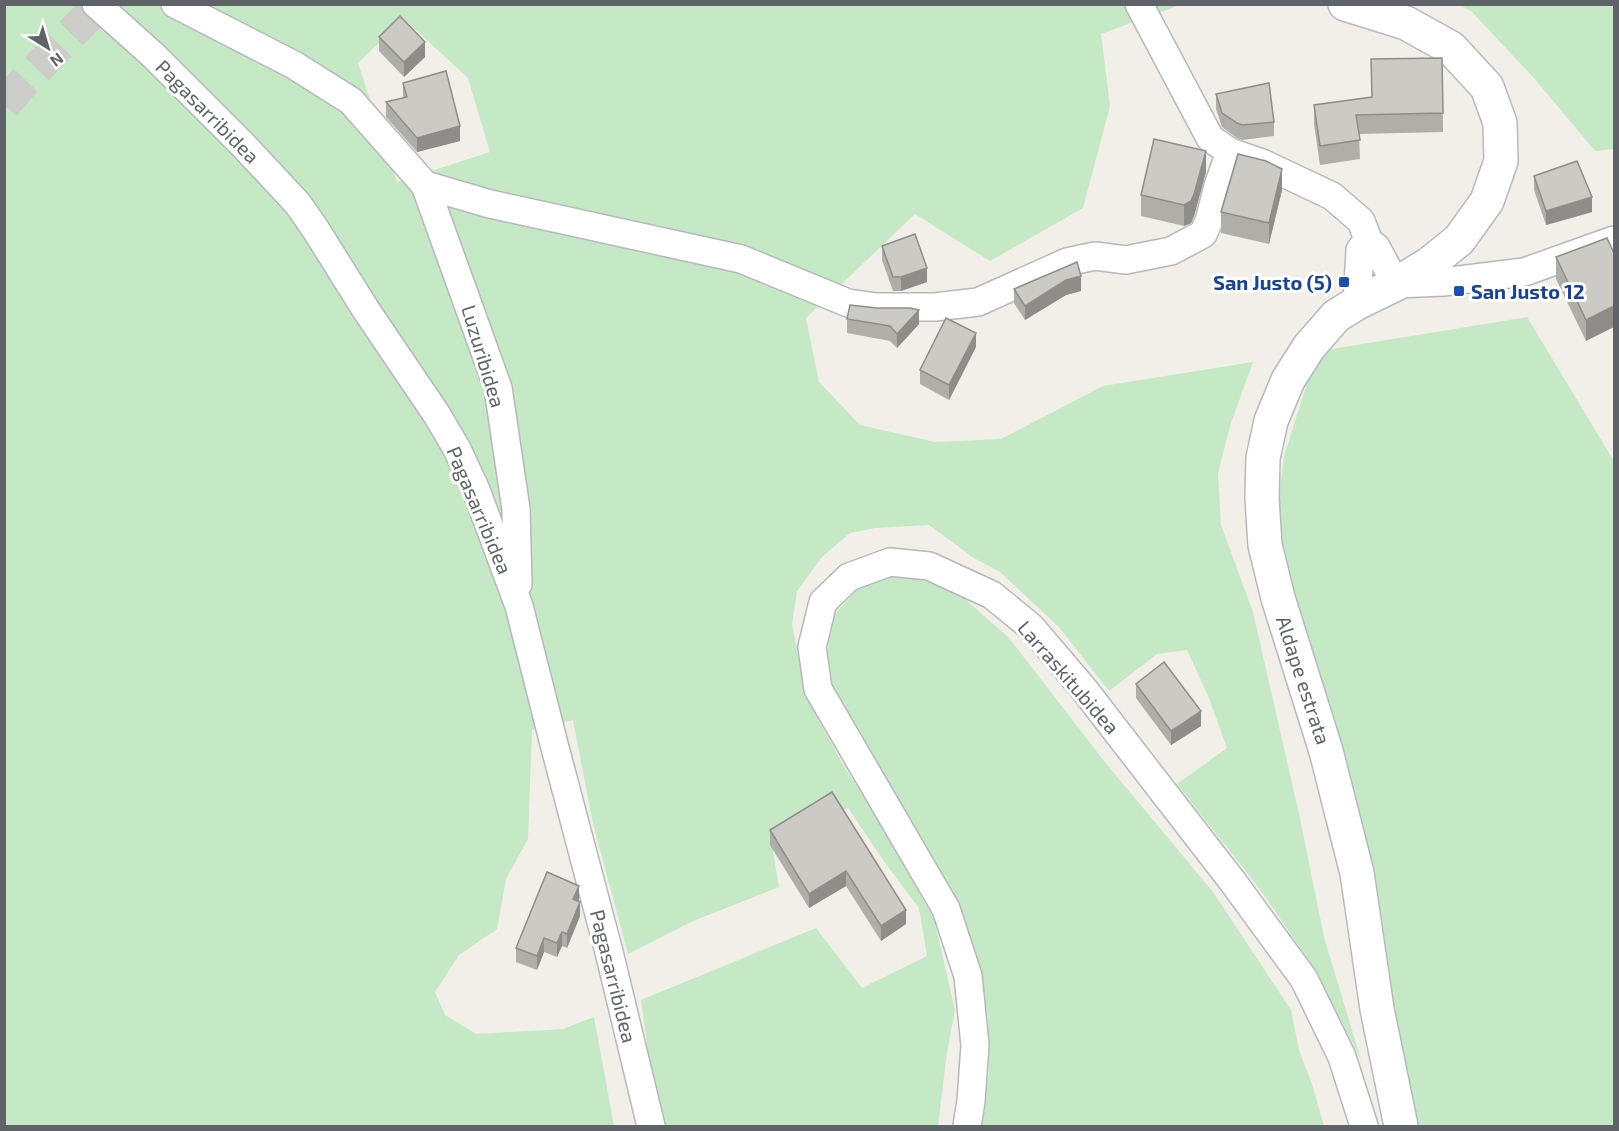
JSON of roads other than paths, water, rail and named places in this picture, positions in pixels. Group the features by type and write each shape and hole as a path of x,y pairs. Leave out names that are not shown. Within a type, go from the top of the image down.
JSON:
{"street":[{"name":"Pagasarribidea","path":"96,4 243,145 298,204 457,449 476,490 519,606 609,952 651,1126"},
{"name":"Luzuribidea","path":"175,4 294,64 351,101 425,185 498,388 516,509 519,606"},
{"path":"1139,4 1210,138 1230,152 1262,163 1332,196 1361,221 1369,243 1376,248 1396,284 1443,282 1524,272 1614,240"},
{"name":"Aldape estrata","path":"1345,4 1406,23 1451,48 1487,87 1500,123 1501,161 1487,201 1459,240 1429,264 1336,316 1310,347 1288,380 1271,421 1263,458 1262,499 1265,545 1278,598 1326,751 1357,873 1377,1009 1401,1126"},
{"path":"425,185 490,204 741,259 848,303 934,307 978,302 1067,262 1095,256 1126,260 1171,251 1203,234 1230,152"},
{"path":"1358,303 1360,250 1369,243"},
{"name":"Larraskitubidea","path":"967,1126 975,1045 968,976 946,909 818,689 812,647 823,602 849,577 890,562 929,566 992,595 1031,627 1083,687 1233,882 1304,979 1342,1057 1364,1126"}],"tunnel":[{"path":"4,105 100,4"}],"place":[{"name":"San Justo (5)","path":"1344,282"},
{"name":"San Justo 12","path":"1459,291"}]}
